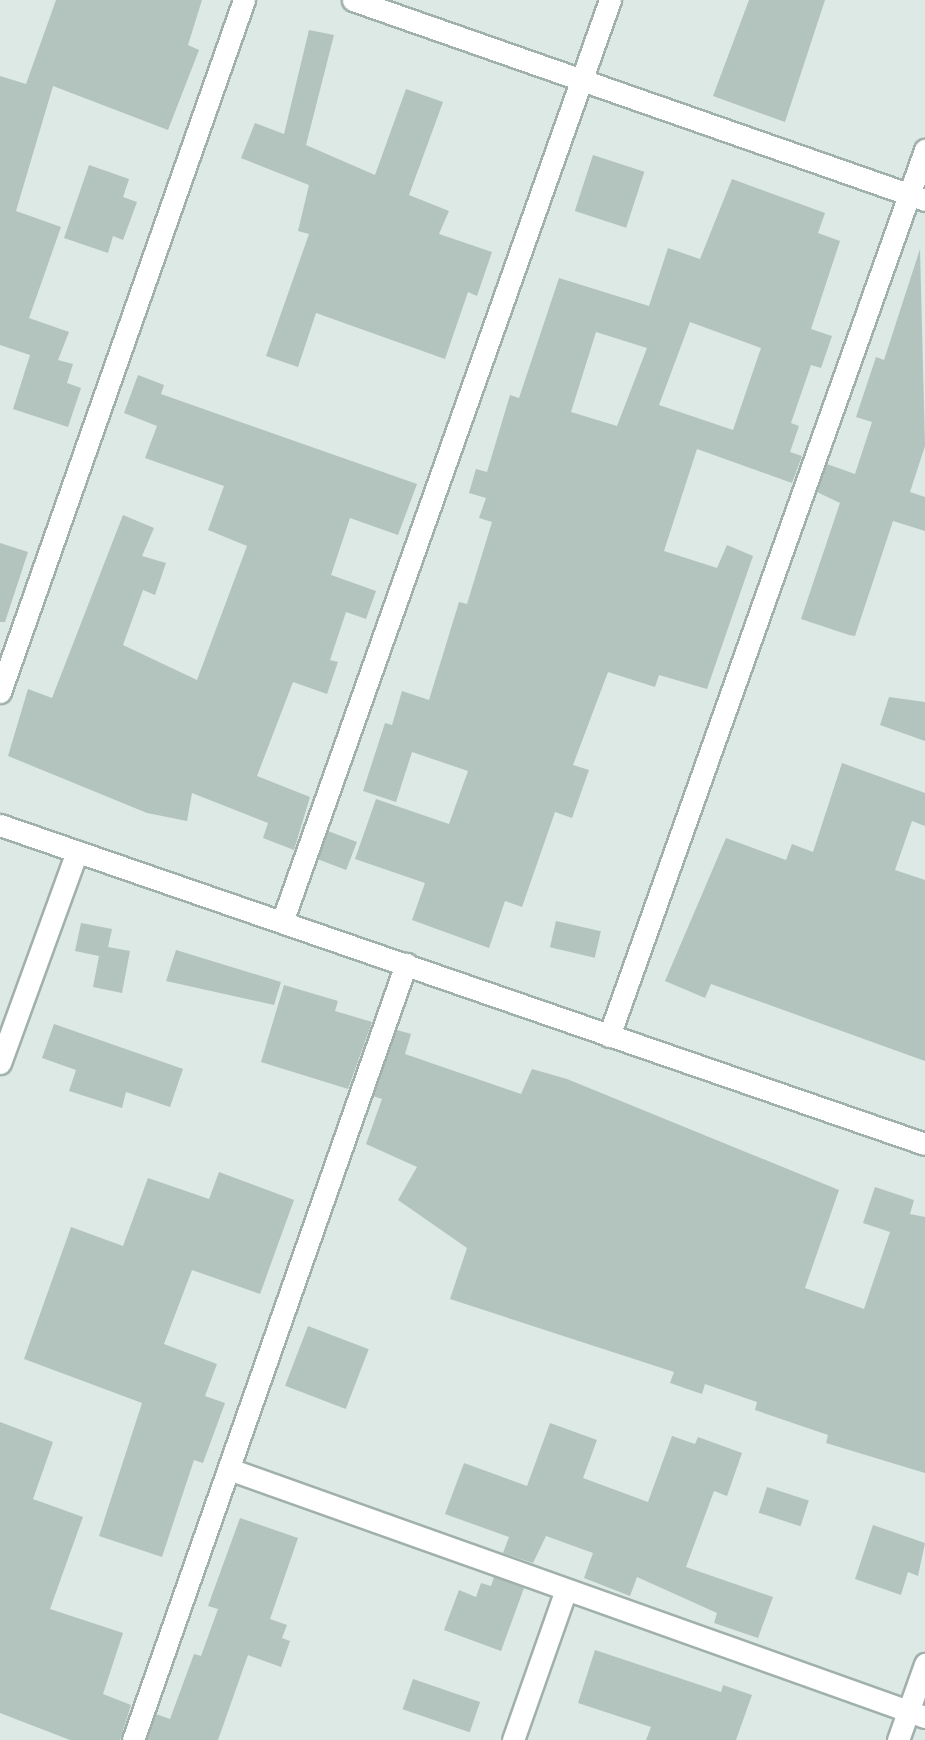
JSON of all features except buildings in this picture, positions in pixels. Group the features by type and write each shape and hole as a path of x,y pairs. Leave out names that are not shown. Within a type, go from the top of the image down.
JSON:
{"street":[{"path":"0,692 244,0"},
{"path":"353,0 580,85 918,197"},
{"path":"282,922 610,0"},
{"path":"609,1036 918,197 925,150"},
{"path":"0,825 925,1144"},
{"path":"0,1063 77,852"},
{"path":"133,1740 406,964"},
{"path":"229,1469 565,1592 916,1714"},
{"path":"513,1740 565,1592"},
{"path":"898,1740 916,1714 925,1664"}]}
